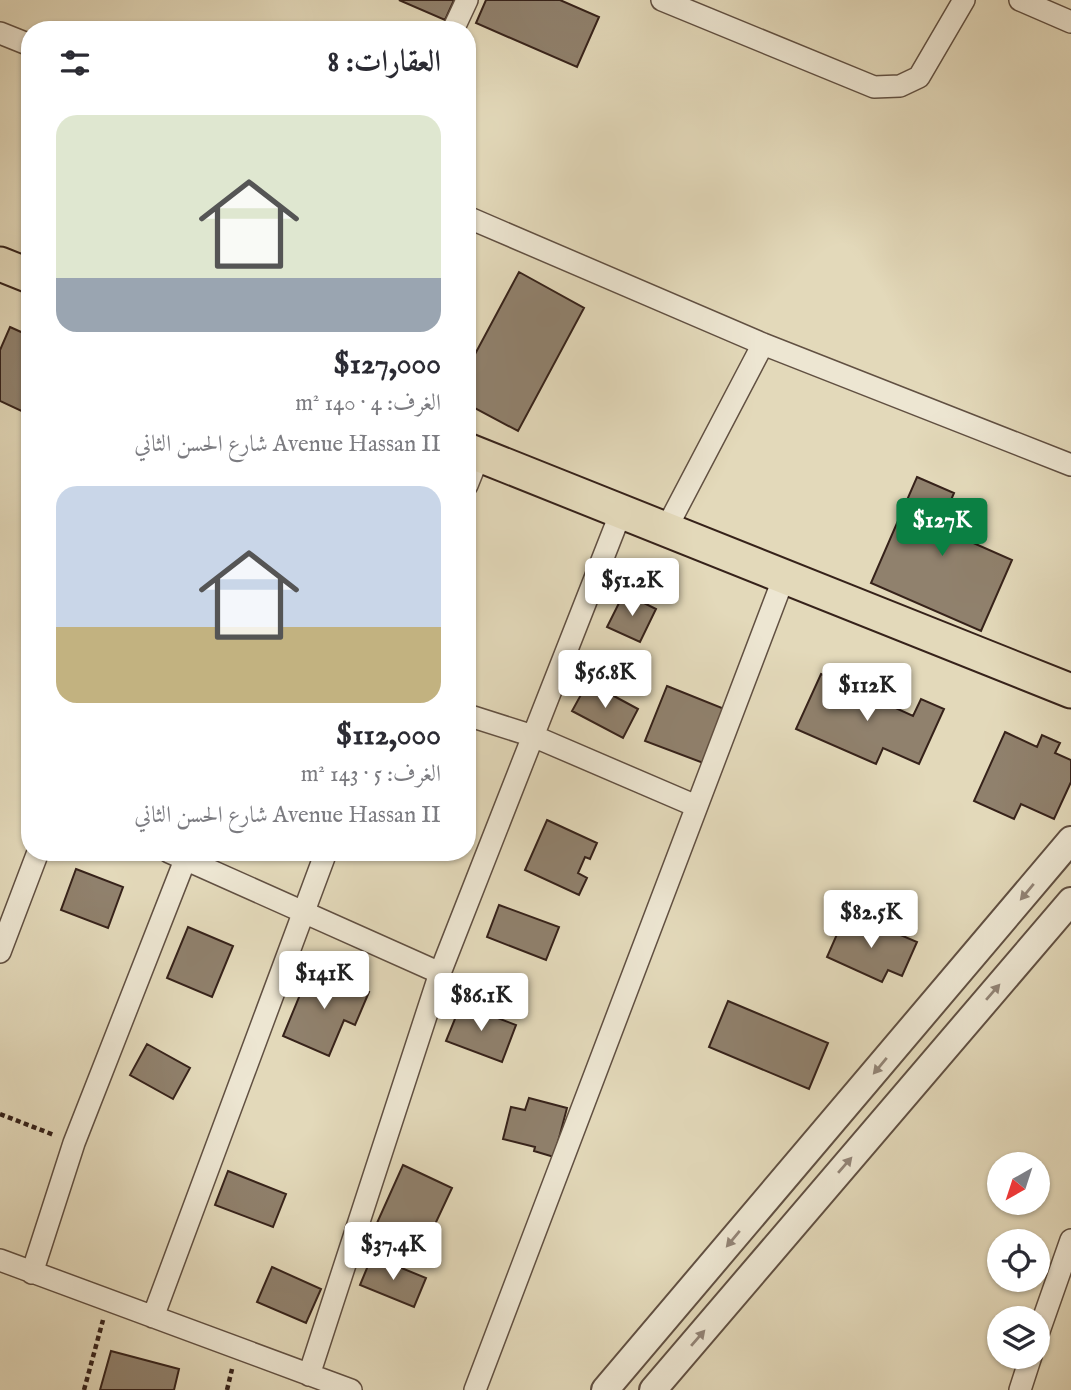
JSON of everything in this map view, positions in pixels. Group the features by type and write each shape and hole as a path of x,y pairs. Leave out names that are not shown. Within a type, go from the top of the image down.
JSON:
{"main road":[{"path":"0,264 21,272"},
{"path":"476,466 666,529 1071,691"}],"street":[{"path":"457,21 467,0"},
{"path":"663,0 874,87 900,86 919,76 964,0"},
{"path":"1020,0 1071,22"},
{"path":"0,33 21,41"},
{"path":"476,222 763,344 1071,465"},
{"path":"666,529 763,344"},
{"path":"309,1375 440,972 621,512"},
{"path":"475,1390 784,576"},
{"path":"476,718 533,736 696,806"},
{"path":"605,1390 1071,840"},
{"path":"0,953 35,861"},
{"path":"32,1273 175,861"},
{"path":"188,861 440,972"},
{"path":"153,1317 323,861"},
{"path":"653,1390 1071,901"},
{"path":"1048,1306 1071,1241"},
{"path":"0,1259 351,1390"},
{"path":"1020,1390 1027,1369"}],"path":[{"path":"0,1114 75,1143"},
{"path":"84,1390 108,1301"}],"building":[{"path":"399,0 454,0 445,20"},
{"path":"486,0 560,0 599,17 577,67 476,23"},
{"path":"519,272 584,308 518,431 476,409 476,352"},
{"path":"10,327 21,332 21,411 0,401 0,350"},
{"path":"917,477 954,493 951,500 984,514 971,542 1012,560 981,631 871,583"},
{"path":"624,593 656,609 640,642 607,627"},
{"path":"821,674 913,716 921,699 944,709 919,764 883,748 876,764 796,729"},
{"path":"588,682 638,709 623,738 572,711"},
{"path":"667,686 727,710 706,764 645,741"},
{"path":"1005,732 1037,747 1042,735 1060,743 1055,753 1071,760 1071,782 1054,819 1021,804 1014,819 974,801"},
{"path":"547,820 597,843 590,859 585,857 578,873 587,878 579,895 525,870"},
{"path":"76,869 123,887 108,928 61,910"},
{"path":"499,905 559,927 546,960 487,937"},
{"path":"845,916 880,931 882,927 917,942 902,976 888,970 882,982 827,957"},
{"path":"188,927 233,946 212,997 167,978"},
{"path":"311,968 369,992 355,1025 344,1020 329,1056 283,1036"},
{"path":"728,1001 828,1043 809,1089 709,1047"},
{"path":"461,1004 516,1025 502,1062 446,1041"},
{"path":"147,1044 190,1068 173,1099 130,1075"},
{"path":"529,1098 567,1108 554,1157 534,1151 535,1147 503,1139 511,1107 525,1110"},
{"path":"403,1165 452,1188 416,1265 368,1243"},
{"path":"228,1171 286,1194 273,1227 215,1205"},
{"path":"372,1256 426,1278 414,1307 360,1285"},
{"path":"272,1267 321,1289 306,1323 257,1302"},
{"path":"111,1351 179,1369 174,1390 100,1390"}]}
